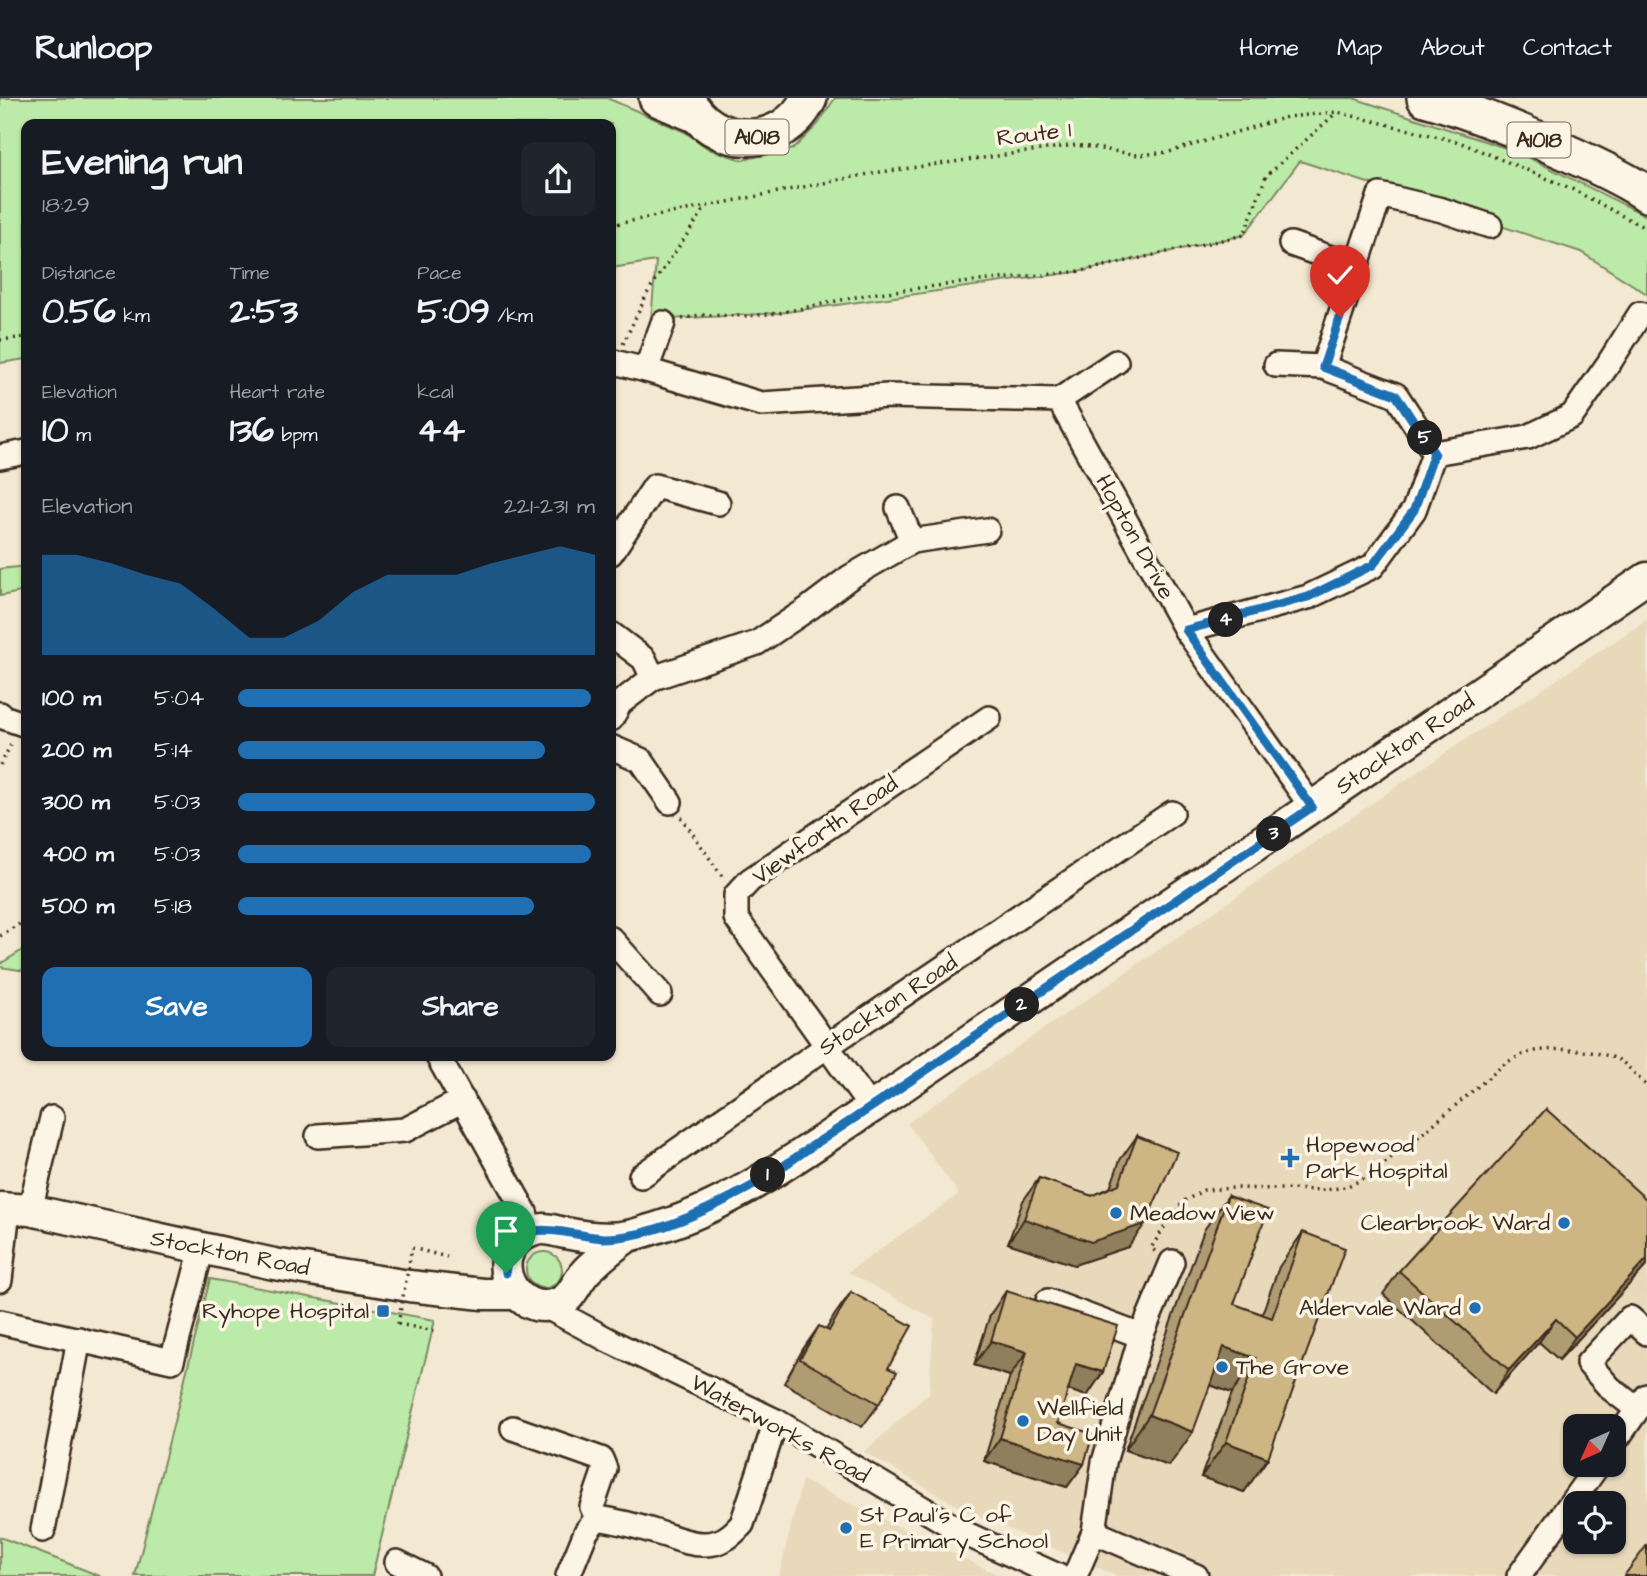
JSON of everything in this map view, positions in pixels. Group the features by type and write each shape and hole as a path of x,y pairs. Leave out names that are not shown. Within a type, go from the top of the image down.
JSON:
{"highway":[{"name":"A1018","path":"657,98 691,106 709,125 722,133 754,138 783,128 796,118 809,98"},
{"name":"A1018","path":"1426,98 1523,132 1647,194"}],"main road":[{"name":"Stockton Road","path":"544,1232 605,1238 628,1236 704,1211 746,1190 871,1108 1647,578"},
{"name":"Stockton Road","path":"13,1209 274,1264 409,1286 483,1294 515,1294 528,1303 545,1306 567,1298 595,1262 628,1236"},
{"path":"515,1294 506,1273 510,1249 518,1239 544,1232 570,1240 578,1251 582,1265 578,1284"},
{"path":"461,1292 506,1262"}],"street":[{"path":"1323,367 1380,195 1442,210 1490,226"},
{"path":"1291,244 1356,267"},
{"path":"1434,453 1528,437 1572,416 1640,314"},
{"path":"646,370 663,323"},
{"path":"616,364 761,404 888,396 1059,400 1116,362"},
{"path":"1276,365 1323,367 1396,395 1434,453"},
{"name":"Hopton Drive","path":"1059,400 1186,630 1312,807"},
{"path":"0,457 21,453"},
{"path":"1186,630 1308,597 1373,565 1414,510 1434,453"},
{"path":"616,545 655,486 718,503"},
{"path":"898,508 912,541"},
{"path":"616,710 620,703 653,678 757,643 850,577 912,541 987,530"},
{"path":"616,638 644,659 653,678"},
{"path":"0,714 3,718 21,723"},
{"name":"Viewforth Road","path":"871,1108 736,918 736,895 750,880 989,718"},
{"path":"616,749 641,760 670,802"},
{"name":"Stockton Road","path":"641,1176 1172,813"},
{"path":"616,945 660,994"},
{"path":"440,1061 526,1212 544,1232"},
{"path":"318,1136 405,1130 463,1100"},
{"path":"0,1280 13,1209 52,1118"},
{"path":"0,1322 172,1361 202,1248"},
{"path":"1075,1576 1094,1532 1104,1462 1141,1336 1172,1262"},
{"name":"Waterworks Road","path":"578,1284 582,1310 595,1328 612,1342"},
{"path":"1048,1301 1141,1336"},
{"name":"Waterworks Road","path":"545,1306 612,1342 776,1421 962,1532 1058,1576"},
{"path":"1626,1426 1642,1403 1610,1388 1588,1363 1630,1318 1647,1332"},
{"path":"43,1530 79,1339"},
{"path":"597,1518 619,1520 704,1545 732,1536 742,1524 776,1421"},
{"path":"513,1428 601,1460 605,1469 592,1507 597,1518"},
{"path":"1519,1576 1589,1477"},
{"path":"568,1576 586,1532 597,1518"},
{"path":"1094,1532 1196,1576"},
{"path":"397,1562 425,1576"}],"path":[{"name":"Route 1","path":"616,224 874,173 1076,145 1139,155 1169,152 1287,117 1337,112 1460,142 1570,188 1647,229"},
{"path":"663,323 699,315 747,316 779,313 870,294 1082,271 1244,235 1266,176 1337,112"},
{"path":"616,357 649,290 707,205"},
{"path":"0,340 21,338"},
{"path":"670,802 736,895"},
{"path":"0,936 21,923"},
{"path":"1172,1262 1151,1248 1184,1201 1204,1190 1326,1190 1345,1187 1359,1181 1398,1154 1507,1062 1528,1052 1551,1049 1604,1055 1619,1061 1647,1086"},
{"path":"435,1331 398,1324 412,1248 447,1256"}],"shaded area":[{"name":"Hopewood Park Hospital","path":"1647,620 1647,1576 1117,1576 965,1510 864,1452 929,1393 934,1319 848,1272 959,1194 907,1123 1448,751"},
{"name":"St Paul's C of E Primary School","path":"802,1480 1000,1576 779,1576"}],"green space":[{"path":"0,98 607,98 685,132 709,149 742,160 793,149 818,124 835,98 1353,98 1515,151 1647,216 1647,294 1581,252 1300,161 1244,235 1082,271 779,313 651,320 656,261 616,267 616,119 21,119 21,360 0,363"},
{"path":"21,567 21,592 0,596 0,569"},
{"path":"21,951 21,970 0,967 0,964"},
{"path":"544,1252 557,1257 562,1270 557,1283 544,1288 531,1283 526,1270 531,1257"},
{"path":"210,1279 435,1320 372,1576 135,1576"},
{"path":"0,1537 100,1576 0,1576"}],"building":[{"path":"1546,1109 1647,1200 1647,1259 1575,1337 1556,1319 1509,1370 1399,1271"},
{"path":"1137,1136 1177,1152 1145,1224 1091,1242 1024,1219 1039,1178 1092,1196 1119,1184"},
{"name":"The Grove","path":"1228,1196 1268,1210 1234,1304 1272,1318 1303,1232 1345,1248 1268,1458 1226,1442 1256,1358 1224,1347 1193,1432 1149,1415"},
{"path":"1006,1291 1118,1326 1103,1372 1076,1364 1058,1423 1093,1434 1084,1464 1000,1438 1027,1352 991,1341"},
{"path":"851,1292 912,1326 888,1368 897,1372 879,1404 800,1359 819,1326 829,1331"},
{"path":"1647,1545 1647,1576 1624,1576"}],"place":[{"name":"Hopewood Park Hospital","path":"1290,1158"},
{"name":"Meadow View","path":"1116,1213"},
{"name":"Clearbrook Ward","path":"1564,1223"},
{"name":"Aldervale Ward","path":"1475,1308"},
{"name":"Ryhope Hospital","path":"383,1311"},
{"name":"The Grove","path":"1222,1367"},
{"name":"Wellfield Day Unit","path":"1023,1421"},
{"name":"St Paul's C of E Primary School","path":"846,1528"}],"route":[{"path":"506,1273 510,1249 518,1239 530,1232 544,1229 581,1236 628,1236 704,1211 746,1190 871,1108 1312,807 1186,630 1308,597 1373,565 1414,510 1434,453 1396,395 1323,367 1340,317"}]}
